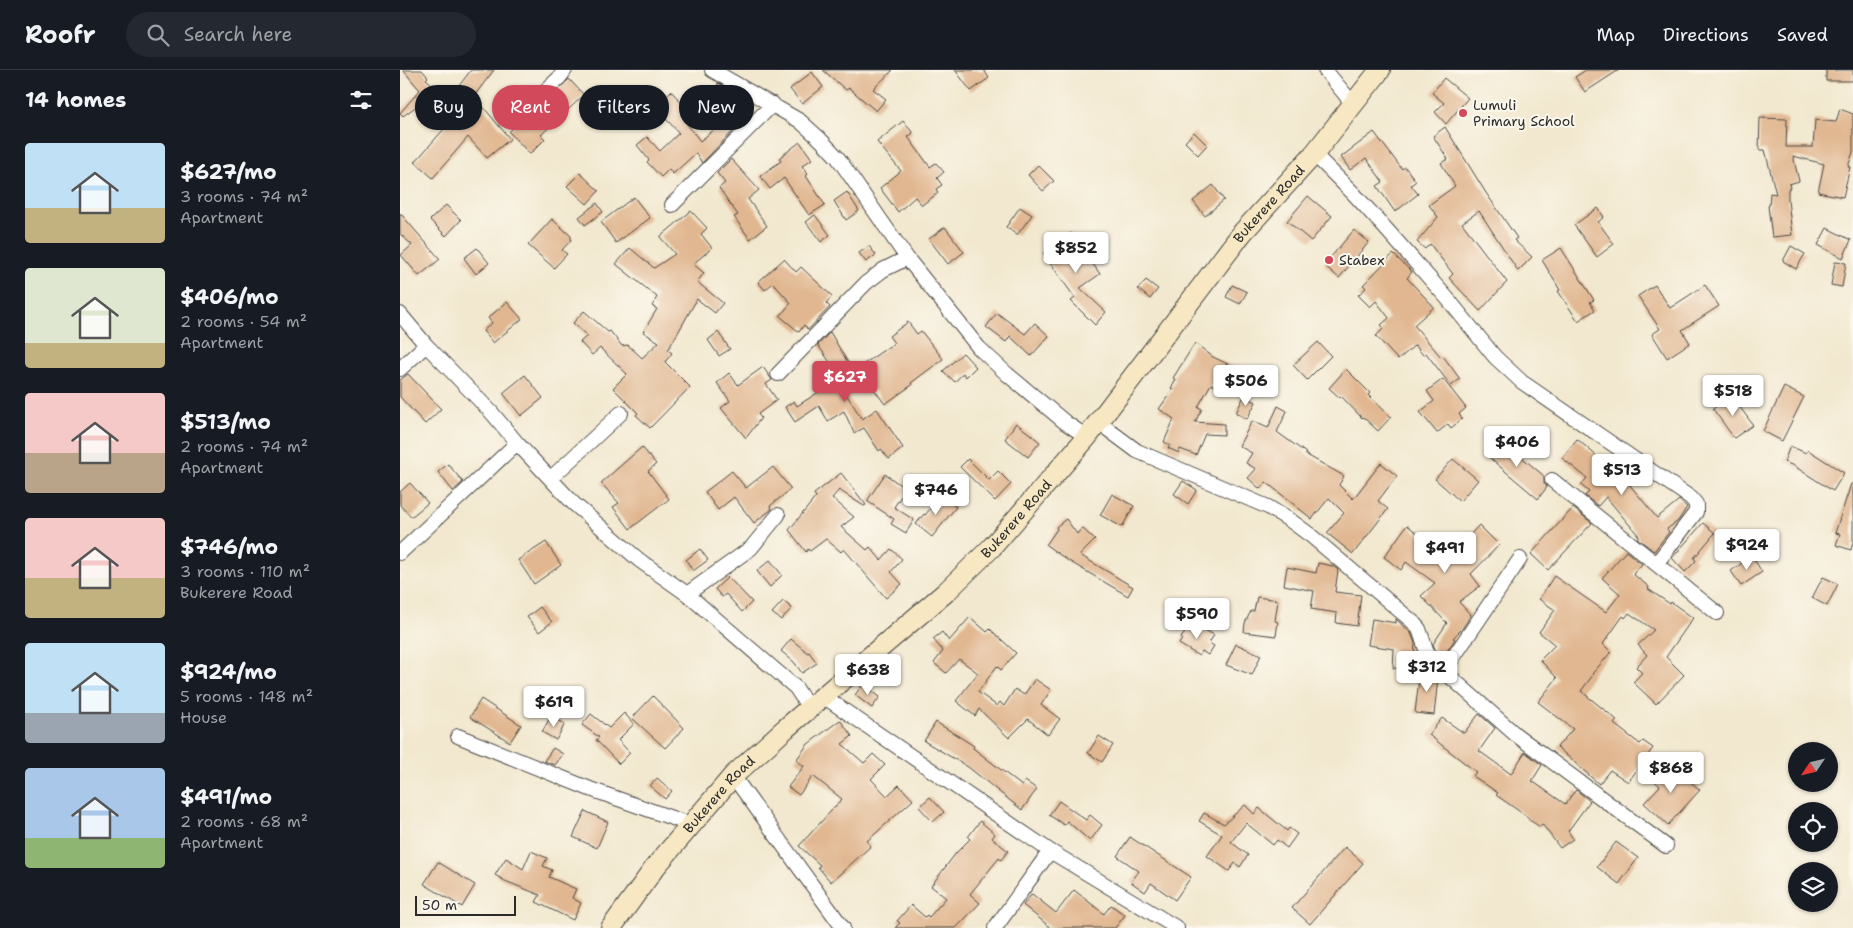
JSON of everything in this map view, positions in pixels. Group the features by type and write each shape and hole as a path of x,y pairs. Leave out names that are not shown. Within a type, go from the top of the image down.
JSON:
{"main road":[{"name":"Bukerere Road","path":"611,928 656,866 733,776 816,702 946,592 992,547 1093,430 1243,232 1314,154 1380,70"}],"street":[{"path":"552,85 564,70"},
{"path":"712,70 800,121 838,158 907,258 979,348 1058,416 1268,507 1298,526 1413,622 1419,629 1429,658 1515,734 1666,846"},
{"path":"1326,70 1353,104"},
{"path":"672,205 773,104"},
{"path":"1314,154 1386,229 1447,298 1495,357 1522,382 1691,498 1696,504 1696,512 1656,564"},
{"path":"778,374 866,283 883,270 907,258"},
{"path":"400,314 426,345 492,413 573,503 639,560 687,594 796,688 1050,851 1177,928"},
{"path":"400,369 426,345"},
{"path":"551,478 621,412"},
{"path":"400,553 517,443"},
{"path":"1552,480 1716,613"},
{"path":"687,594 751,548 778,515"},
{"path":"1444,671 1520,559"},
{"path":"458,736 590,789 692,825"},
{"path":"733,776 842,928"},
{"path":"995,928 1050,851"}],"building":[{"path":"403,70 422,70 428,77 426,79 433,85 416,85"},
{"path":"471,70 494,70 482,86 460,85"},
{"path":"823,70 893,70 873,89 886,99 876,111 849,88 846,90"},
{"path":"955,70 984,70 989,78 971,91"},
{"path":"1586,70 1619,70 1585,92 1575,77"},
{"path":"1826,70 1853,70 1853,81 1826,81"},
{"path":"812,72 823,87 802,104 790,89"},
{"path":"1444,78 1468,98 1446,124 1435,112 1444,103 1432,93"},
{"path":"569,79 579,90 579,100 569,109 569,85 563,85"},
{"path":"671,91 679,100 679,130 692,130 700,141 714,130 734,130 702,163 696,153 673,174 669,169 661,177 647,162 649,160 637,145 647,137 660,151 679,133 669,122 669,93"},
{"path":"415,96 415,107 403,116 400,113"},
{"path":"482,106 492,118 492,130 502,130 510,139 487,158 468,137 433,178 415,162 443,130 482,130"},
{"path":"1840,109 1853,114 1853,152 1848,167 1850,167 1843,197 1818,192 1824,164 1793,156 1799,181 1789,184 1790,188 1788,189 1792,235 1772,237 1768,206 1770,193 1776,194 1765,150 1759,150 1760,118 1787,119 1786,147 1813,147 1815,120 1836,122"},
{"path":"903,121 913,133 908,137 930,167 936,163 944,172 937,178 942,185 936,189 938,193 922,205 915,197 898,212 880,188 901,171 877,142"},
{"path":"1445,127 1486,193 1517,238 1514,240 1532,257 1518,271 1479,211 1462,223 1507,282 1480,311 1449,278 1453,274 1430,244 1425,249 1417,242 1438,217 1429,205 1455,186 1441,163 1448,159 1433,136"},
{"path":"511,130 546,130 541,135 545,139 530,154 509,132"},
{"path":"1194,132 1207,145 1198,155 1185,142"},
{"path":"1374,132 1402,169 1405,167 1416,181 1411,185 1418,194 1395,212 1377,186 1383,182 1366,158 1350,170 1341,157"},
{"path":"800,142 812,159 802,166 808,174 806,176 825,205 809,215 784,178 770,189 760,176 781,161 779,158"},
{"path":"731,159 759,190 748,199 767,226 750,239 734,217 738,215 719,188 725,183 717,173"},
{"path":"1038,165 1054,181 1043,191 1028,175"},
{"path":"580,173 599,191 587,204 567,186"},
{"path":"1213,185 1224,200 1205,216 1193,201"},
{"path":"847,192 859,211 846,220 834,201"},
{"path":"1308,196 1332,216 1311,241 1287,221"},
{"path":"634,197 650,218 616,243 601,222"},
{"path":"597,203 603,212 585,225 579,217"},
{"path":"446,205 461,220 446,236 430,220"},
{"path":"1020,207 1032,215 1017,235 1006,227"},
{"path":"1598,208 1604,217 1598,222 1614,244 1597,257 1574,225"},
{"path":"691,211 707,228 701,234 712,248 693,264 704,273 697,282 723,303 715,313 697,299 668,350 672,353 665,362 690,387 650,428 613,388 627,374 600,348 592,355 580,342 587,336 573,323 584,311 608,332 610,331 622,346 628,345 642,358 659,342 643,332 657,309 652,306 657,297 616,264 630,248 654,268 675,254 660,237"},
{"path":"400,213 440,259 419,276 401,255 412,245 400,234"},
{"path":"815,215 830,235 821,242 806,222"},
{"path":"552,219 571,236 571,240 562,250 567,254 554,268 528,245"},
{"path":"945,227 964,252 948,264 929,239"},
{"path":"1827,228 1851,240 1843,258 1818,245"},
{"path":"1354,230 1369,242 1339,278 1324,265"},
{"path":"1071,233 1100,274 1080,288 1106,312 1095,325 1071,301 1075,298 1043,253"},
{"path":"869,246 876,255 866,262 859,253"},
{"path":"1791,246 1805,254 1796,269 1783,261"},
{"path":"477,248 489,263 476,274 464,258"},
{"path":"1561,248 1594,300 1590,302 1595,310 1578,321 1558,291 1560,290 1542,260"},
{"path":"1393,254 1412,272 1407,278 1434,307 1414,325 1441,357 1443,356 1460,379 1451,386 1426,353 1423,355 1415,345 1398,360 1376,336 1384,328 1381,325 1389,318 1376,301 1370,307 1358,295 1366,288 1363,285"},
{"path":"784,259 796,272 801,267 832,296 826,303 830,307 808,330 804,325 799,332 780,316 791,303 773,283 765,290 758,282"},
{"path":"1835,262 1846,263 1842,287 1831,285"},
{"path":"1146,280 1158,289 1150,299 1138,289"},
{"path":"1232,285 1247,292 1240,304 1226,297"},
{"path":"1655,285 1670,308 1705,285 1719,306 1682,330 1690,343 1667,358 1652,334 1660,329 1638,296"},
{"path":"507,302 522,319 493,343 483,331 492,323 488,318"},
{"path":"997,313 1025,334 1035,323 1049,336 1031,356 1010,336 1006,342 986,327"},
{"path":"908,322 917,334 921,331 943,359 911,383 912,385 885,404 858,368 894,343 889,336"},
{"path":"718,332 730,349 719,356 708,340"},
{"path":"830,332 854,373 839,383 862,419 877,409 903,448 889,459 881,449 879,451 864,428 854,433 844,411 828,421 819,406 795,422 785,407 794,401 797,406 822,390 818,383 836,371 818,345"},
{"path":"1318,342 1331,356 1307,380 1293,365"},
{"path":"1195,343 1213,357 1236,368 1224,391 1211,384 1198,407 1202,409 1195,422 1224,424 1224,435 1205,434 1196,455 1180,449 1179,453 1168,448 1170,445 1164,442 1174,419 1159,409 1173,389 1171,388 1176,380 1173,378"},
{"path":"963,353 976,367 966,377 963,373 955,382 943,371"},
{"path":"763,367 772,380 766,384 777,400 758,414 761,418 746,438 721,408 730,401 717,383 729,373 738,385"},
{"path":"1346,369 1370,393 1368,395 1391,417 1378,431 1362,418 1341,396 1340,398 1329,388"},
{"path":"408,374 441,409 425,424 400,397 400,380"},
{"path":"525,375 543,398 521,416 503,393"},
{"path":"1443,379 1466,408 1459,414 1462,419 1451,428 1448,424 1437,433 1420,412 1434,401 1427,391"},
{"path":"1784,387 1804,397 1782,441 1763,431"},
{"path":"1731,395 1753,425 1734,438 1713,409"},
{"path":"1244,396 1256,402 1247,419 1236,413"},
{"path":"1278,406 1287,411 1277,432 1305,454 1344,476 1339,485 1353,499 1381,463 1397,476 1378,501 1388,509 1353,554 1327,533 1344,513 1329,498 1312,519 1266,482 1260,489 1248,478 1256,469 1246,463 1252,453 1239,446 1252,421 1268,428"},
{"path":"1016,423 1040,442 1028,457 1005,439"},
{"path":"1499,438 1544,476 1544,483 1547,487 1538,499 1485,454"},
{"path":"1577,439 1629,484 1657,518 1679,500 1687,507 1678,521 1667,529 1669,532 1654,551 1637,538 1639,536 1606,497 1598,506 1585,496 1589,492 1581,485 1587,478 1562,458"},
{"path":"1790,446 1806,453 1808,450 1844,473 1833,491 1794,466 1784,462"},
{"path":"642,447 656,464 648,471 669,499 630,529 613,507 619,503 601,483"},
{"path":"968,459 989,480 998,471 1011,484 995,501 960,467"},
{"path":"1453,459 1478,480 1460,501 1435,479"},
{"path":"448,464 463,482 453,491 438,472"},
{"path":"773,467 791,489 770,506 772,509 754,523 734,497 718,510 705,492 732,471 746,488"},
{"path":"841,473 866,505 864,506 839,490 832,498 854,517 841,527 867,550 870,547 881,560 891,549 902,559 891,572 902,584 886,598 844,549 841,552 826,539 806,552 789,530 816,497 814,494"},
{"path":"885,474 906,489 894,507 914,520 906,533 891,524 894,519 867,501"},
{"path":"1183,481 1197,490 1188,504 1174,494"},
{"path":"410,483 428,503 411,517 400,505 400,492"},
{"path":"1851,484 1853,484 1853,542 1851,550 1836,545 1840,534 1835,533"},
{"path":"1112,494 1134,506 1122,527 1100,515"},
{"path":"941,496 956,507 932,537 916,524"},
{"path":"1573,508 1592,523 1548,570 1531,554"},
{"path":"1066,519 1077,534 1082,528 1095,540 1080,555 1133,587 1128,596 1067,560 1046,545 1057,529 1056,527"},
{"path":"1703,523 1715,533 1694,558 1696,561 1685,572 1672,558"},
{"path":"1407,525 1428,542 1434,533 1458,548 1479,525 1499,545 1471,574 1480,586 1459,602 1471,615 1462,629 1453,638 1455,639 1443,657 1436,652 1433,644 1447,623 1421,596 1435,583 1406,562 1401,570 1384,557"},
{"path":"546,542 561,565 534,584 518,560"},
{"path":"700,549 708,560 693,571 686,560"},
{"path":"1626,551 1642,564 1633,574 1649,587 1648,589 1670,604 1671,602 1693,618 1666,657 1684,675 1656,704 1633,682 1642,673 1636,667 1647,655 1638,645 1654,630 1629,613 1625,618 1623,616 1603,644 1611,652 1592,674 1581,691 1617,720 1614,724 1640,744 1643,741 1653,748 1628,782 1610,770 1599,784 1557,747 1573,729 1538,702 1557,678 1540,660 1555,645 1539,632 1555,610 1539,599 1554,576 1606,612 1620,594 1602,578"},
{"path":"1752,556 1762,572 1741,586 1731,571"},
{"path":"770,560 782,575 770,587 757,571"},
{"path":"1318,563 1333,566 1338,570 1335,592 1361,595 1357,626 1336,623 1337,613 1311,609 1314,591 1284,585 1287,567 1316,573"},
{"path":"728,577 752,602 742,612 726,594 722,597 715,589"},
{"path":"1823,577 1838,584 1827,606 1812,598"},
{"path":"1257,597 1278,600 1275,621 1278,622 1276,636 1244,632 1245,623 1251,611 1254,611"},
{"path":"783,601 792,608 781,620 772,613"},
{"path":"540,607 552,622 539,632 527,617"},
{"path":"970,617 987,632 990,629 1016,653 1001,670 997,666 978,692 997,706 1000,702 1004,706 1015,689 1024,695 1035,679 1051,690 1041,705 1060,719 1048,735 1028,719 1009,738 979,709 975,716 956,701 978,673 959,659 946,673 934,663 943,651 933,639 942,632 949,641"},
{"path":"1372,619 1396,623 1396,619 1411,633 1415,643 1413,670 1393,668 1394,649 1368,645"},
{"path":"1192,623 1214,635 1209,643 1214,646 1208,655 1202,651 1199,656 1179,644"},
{"path":"791,639 809,652 817,663 802,673 794,662 781,651"},
{"path":"1236,644 1261,655 1252,675 1226,665"},
{"path":"1420,670 1431,671 1438,678 1434,715 1415,713"},
{"path":"863,684 880,697 872,708 855,695"},
{"path":"653,696 684,728 665,748 632,718"},
{"path":"481,699 521,725 510,742 470,717"},
{"path":"624,713 634,724 618,740 630,753 619,764 596,740 599,737 582,725 591,714 609,728"},
{"path":"1479,714 1495,728 1479,751 1511,774 1525,752 1542,765 1532,781 1565,804 1576,790 1590,801 1568,831 1573,839 1560,848 1542,824 1540,827 1496,795 1498,793 1473,776 1476,772 1429,735 1442,718 1464,733"},
{"path":"551,716 565,724 556,740 542,732"},
{"path":"840,720 852,736 842,744 864,763 873,754 885,765 871,779 887,796 899,785 913,800 867,841 871,846 831,882 818,867 820,865 799,846 842,799 813,776 799,795 788,787 804,766 796,760 808,744"},
{"path":"936,722 974,746 973,748 1022,786 1025,781 1037,789 1022,810 968,767 924,741"},
{"path":"1099,736 1113,745 1102,762 1088,753"},
{"path":"553,748 563,754 555,765 544,761"},
{"path":"1668,762 1700,790 1668,825 1644,803 1660,786 1652,779"},
{"path":"657,778 672,791 665,799 650,786"},
{"path":"930,797 944,812 933,822 919,807"},
{"path":"1059,801 1086,820 1090,815 1102,825 1090,841 1067,821 1064,825 1049,815"},
{"path":"1245,805 1254,814 1259,808 1287,831 1289,828 1297,834 1287,848 1277,840 1273,845 1246,823 1231,842 1248,855 1240,867 1235,863 1229,871 1207,856 1222,835 1199,821 1204,813 1224,824"},
{"path":"585,811 608,822 597,848 573,837"},
{"path":"980,821 995,834 992,838 1008,851 1001,860 999,858 970,894 980,903 956,928 895,928 900,923 897,921 911,905 925,917 927,915 929,917 946,898 931,886 956,853 970,839 968,837"},
{"path":"1130,837 1191,877 1175,900 1151,883 1145,892 1131,882 1139,871 1117,856"},
{"path":"1616,842 1638,858 1619,884 1597,867"},
{"path":"1345,847 1363,863 1310,924 1292,908"},
{"path":"531,851 547,858 543,866 552,870 549,877 576,889 572,898 581,903 573,920 536,902 540,895 495,875 506,858 523,869"},
{"path":"438,862 475,885 462,907 424,884"},
{"path":"1074,890 1104,914 1111,905 1125,915 1115,928 1051,928 1023,905 1032,894 1056,913"}],"place":[{"name":"Lumuli Primary School","path":"1463,113"},
{"name":"Stabex","path":"1329,260"}]}
